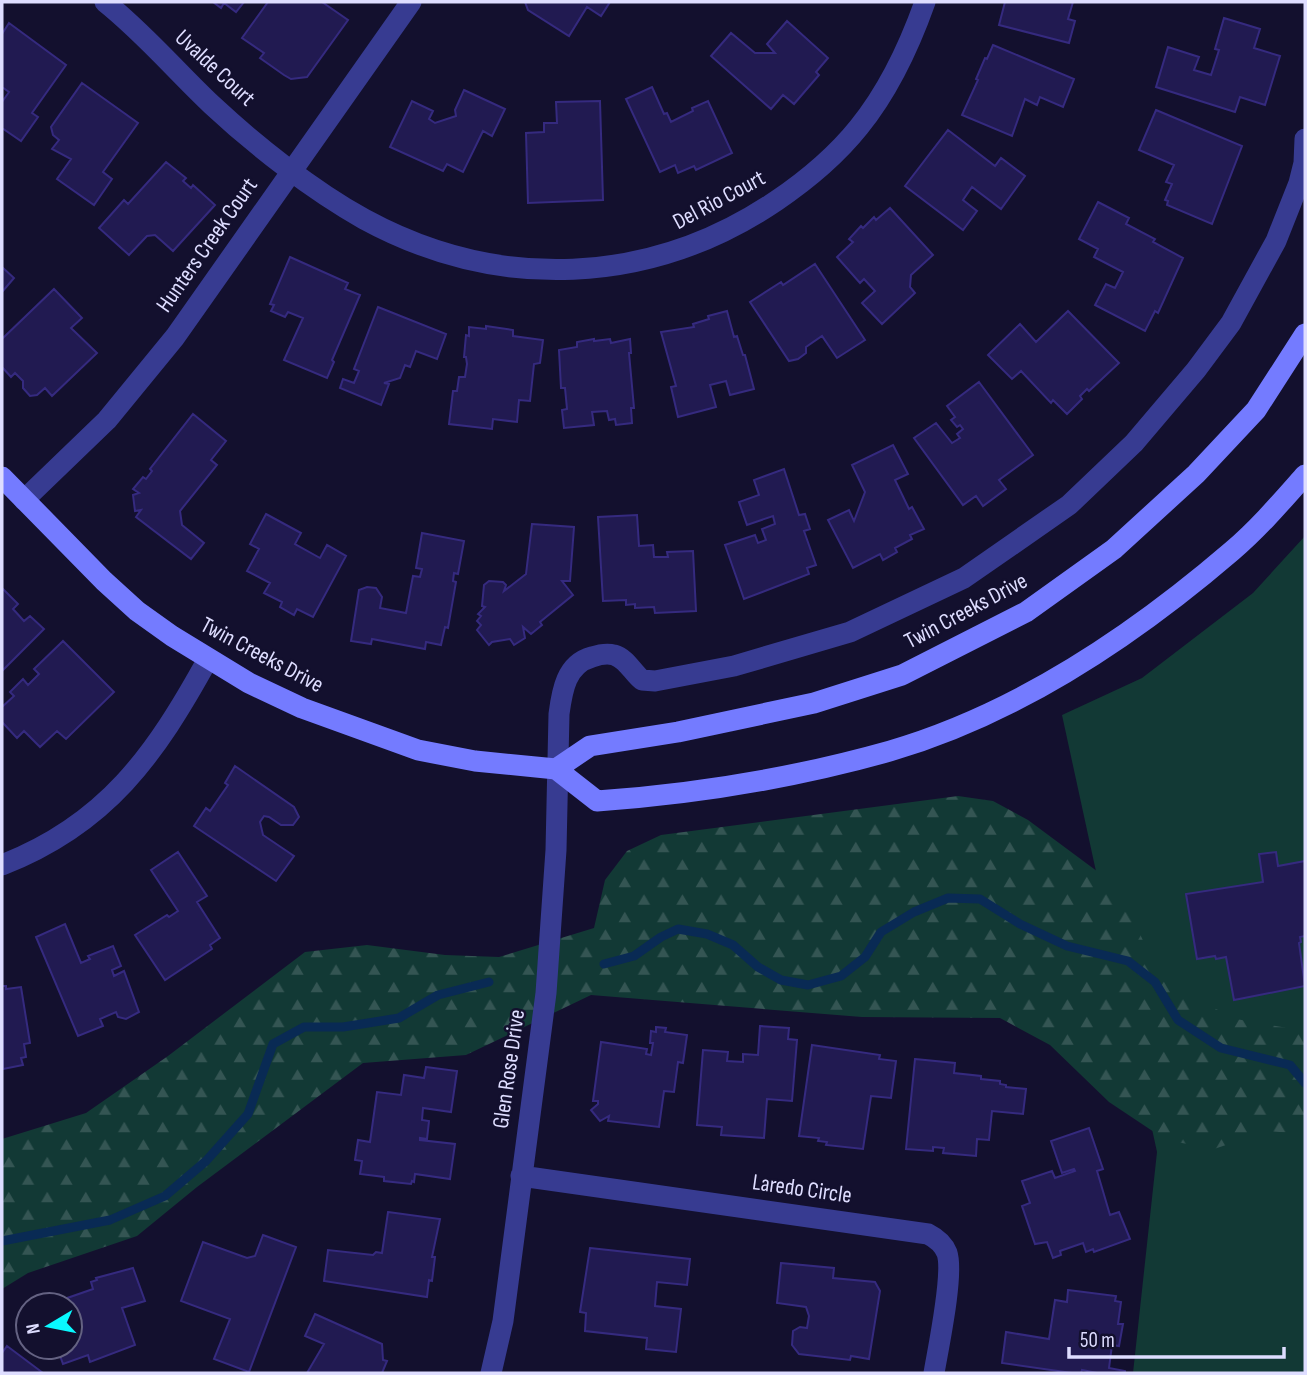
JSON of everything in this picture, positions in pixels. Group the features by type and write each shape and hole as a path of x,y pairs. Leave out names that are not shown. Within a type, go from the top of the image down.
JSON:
{"street":[{"name":"Uvalde Court","path":"105,2 212,105 291,169"},
{"name":"Hunters Creek Court","path":"24,500 107,419 142,380 411,2"},
{"name":"Del Rio Court","path":"291,169 363,218 420,245 457,257 528,268 564,269 601,268 670,254 702,242 760,212 812,176 839,150 880,99 901,62 925,2"},
{"name":"Glen Rose Drive","path":"491,1373 503,1321 546,993 556,850 556,769 562,692 569,673 581,660 598,655 615,655 642,680 655,681 734,666 850,632 964,578 1069,505 1134,443 1196,370 1230,323 1276,241 1299,183 1304,163 1305,139"},
{"name":"Twin Creeks Drive","path":"2,477 104,582 137,611 249,683 302,708 418,750 475,761 556,769 590,746 678,733 800,706 902,675 1026,612 1114,550 1196,474 1256,410 1305,334"},
{"path":"556,769 597,801 660,796 794,774 892,750 940,733 1017,698 1094,655 1233,551 1305,475"},
{"path":"2,865 59,838 92,816 128,780 183,704 208,659"},
{"name":"Laredo Circle","path":"521,1175 928,1234 943,1245 949,1264 934,1373"}],"green space":[{"path":"1305,536 1305,1373 1133,1373 1157,1152 1062,715 1142,678 1253,593"},
{"path":"958,796 993,801 1028,820 1117,886 1148,951 1188,995 1236,1019 1305,1031 1305,1134 1268,1131 1214,1149 1166,1140 1109,1102 1050,1045 1000,1018 862,1017 591,995 466,1055 363,1063 197,1187 137,1236 28,1273 2,1289 2,1139 86,1113 168,1056 305,952 367,945 445,955 499,957 594,928 605,880 627,851 661,835"}],"building":[{"path":"213,2 244,2 236,12 224,3 221,8"},
{"path":"268,2 322,2 348,20 307,77 291,79 284,75 260,58 264,53 242,38"},
{"path":"525,2 610,2 601,16 587,7 569,36 528,10"},
{"path":"1005,2 1073,2 1068,19 1075,21 1069,43 999,25"},
{"path":"1224,18 1260,29 1254,48 1280,56 1265,105 1240,97 1235,112 1156,87 1168,47 1199,57 1194,70 1211,75 1219,50 1215,49"},
{"path":"787,21 828,58 816,72 819,75 794,104 783,95 771,109 711,56 731,33 755,53 775,53 767,44"},
{"path":"9,23 66,65 32,113 38,117 21,141 2,128 2,102 9,92 2,87 2,34"},
{"path":"993,45 1074,79 1063,107 1040,97 1037,105 1025,99 1012,136 962,115"},
{"path":"82,83 138,123 103,172 112,179 94,205 57,179 71,159 52,149 59,140 53,135 51,127"},
{"path":"652,87 664,114 667,113 671,122 708,101 732,153 696,170 694,166 678,173 675,165 660,172 626,99"},
{"path":"464,90 505,109 492,136 483,131 463,172 447,164 443,171 390,147 412,101 433,111 429,119 435,123 456,116 455,110"},
{"path":"600,101 603,200 528,203 526,133 544,132 544,123 557,123 556,102"},
{"path":"1156,110 1242,146 1212,224 1167,205 1168,201 1165,200 1172,184 1166,182 1174,165 1139,150"},
{"path":"948,130 995,166 1001,158 1025,176 1001,209 972,187 963,200 977,211 963,230 905,186"},
{"path":"166,162 186,178 183,181 191,188 193,185 215,205 173,251 155,235 147,236 129,255 99,228 124,200 128,204"},
{"path":"1098,202 1129,218 1126,224 1183,258 1158,313 1155,311 1145,331 1095,305 1106,284 1115,288 1123,272 1094,257 1098,249 1079,239"},
{"path":"890,208 933,255 911,275 910,287 915,293 882,324 862,303 875,291 864,279 860,283 837,257 853,242 849,239 861,226 863,228 874,217 876,220"},
{"path":"290,257 348,283 345,289 360,295 327,378 284,360 303,318 288,312 285,317 271,311 274,305 270,304"},
{"path":"815,264 865,340 837,358 822,336 806,347 806,353 789,361 750,302"},
{"path":"2,267 14,278 2,292"},
{"path":"54,289 82,318 71,328 97,353 52,396 45,388 37,395 30,396 23,388 23,381 15,373 11,377 2,367 2,339"},
{"path":"378,307 446,334 437,359 416,351 410,367 405,365 400,378 384,383 389,384 381,405 340,388 343,379 354,383 359,371 354,369"},
{"path":"727,311 734,337 737,336 745,355 754,389 730,395 726,381 710,385 716,407 678,417 671,387 676,386 661,332 694,327 693,324 709,319 708,316"},
{"path":"1068,311 1119,363 1089,391 1087,389 1080,396 1082,399 1067,414 1053,400 1051,403 1021,371 1012,379 988,355 1020,324 1036,342"},
{"path":"486,326 513,330 513,336 543,340 540,363 534,364 530,401 519,400 517,422 493,419 492,429 449,424 453,391 457,391 459,377 465,377 467,364 464,357 469,327 486,329"},
{"path":"610,339 611,343 630,339 634,408 631,408 632,423 616,425 615,419 609,420 607,411 592,412 594,425 564,428 562,410 567,409 565,388 561,388 559,350 577,347 577,342"},
{"path":"979,382 1033,455 999,480 1006,489 983,506 976,496 963,505 914,438 936,423 952,443 960,438 957,434 963,429 951,420 955,417 947,406"},
{"path":"193,414 226,441 211,460 217,465 180,511 182,525 204,543 191,559 136,517 141,510 135,511 133,495 139,493 133,489 143,477 146,479 152,471 150,469"},
{"path":"893,445 908,474 895,480 909,509 912,507 924,529 910,535 912,539 895,548 897,552 883,560 880,554 853,568 828,520 849,510 854,521 865,492 852,465"},
{"path":"784,469 799,515 805,514 810,529 804,531 816,565 807,568 809,574 744,599 725,545 755,535 758,543 766,540 762,529 775,524 773,516 747,525 739,502 759,495 754,480"},
{"path":"266,514 301,533 295,544 320,558 327,545 346,556 313,617 297,609 294,615 280,607 282,602 264,593 270,583 247,571 259,549 250,544"},
{"path":"637,515 639,546 653,545 654,557 668,557 667,552 693,551 696,611 655,613 654,607 635,608 635,604 626,605 626,600 603,601 598,517"},
{"path":"532,524 574,527 570,581 562,581 573,595 540,622 542,625 531,634 523,627 525,638 514,645 510,639 489,645 477,630 481,625 477,621 481,616 478,614 485,607 482,606 484,585 489,581 503,582 506,585 504,591 526,574"},
{"path":"422,533 464,541 458,574 454,573 453,581 456,582 448,628 445,627 441,645 426,642 425,649 372,639 371,644 351,641 359,590 376,588 382,597 380,608 406,613 413,576 420,577 422,569 416,568"},
{"path":"2,588 18,604 13,609 24,621 30,616 44,629 2,671"},
{"path":"63,641 114,692 66,739 57,731 40,747 24,731 17,738 2,722 2,707 14,696 10,692 23,679 28,685 39,674 34,669"},
{"path":"235,766 294,807 299,817 293,825 281,825 264,816 260,822 263,835 294,856 276,881 194,826 206,808 210,811 228,785 225,783"},
{"path":"178,852 207,896 197,902 220,938 210,945 212,949 165,980 135,935 178,911 151,870"},
{"path":"1276,852 1278,866 1305,861 1305,936 1300,937 1299,943 1305,986 1234,1000 1226,957 1197,959 1186,894 1263,882 1259,854"},
{"path":"65,924 81,963 90,959 88,956 113,946 121,966 112,970 114,976 124,971 139,1012 126,1019 118,1017 116,1012 100,1019 103,1026 78,1036 36,937"},
{"path":"2,986 6,986 6,989 21,987 30,1043 24,1044 26,1057 21,1058 23,1065 3,1069"},
{"path":"760,1026 789,1028 788,1039 797,1040 792,1101 767,1099 764,1138 721,1135 722,1127 697,1125 703,1050 728,1052 727,1061 743,1062 743,1054 758,1055"},
{"path":"656,1027 666,1028 665,1032 687,1035 683,1063 678,1062 674,1092 664,1091 659,1127 608,1121 609,1116 600,1121 591,1110 598,1104 598,1101 593,1101 601,1042 647,1049 646,1054 651,1055 651,1031 656,1032"},
{"path":"812,1045 880,1055 879,1059 896,1061 891,1098 871,1096 863,1149 826,1145 827,1142 818,1141 819,1138 799,1136"},
{"path":"915,1059 955,1063 954,1073 981,1076 981,1079 1000,1081 1000,1084 1006,1087 1026,1089 1023,1114 992,1111 989,1140 977,1139 976,1156 943,1153 944,1148 933,1147 933,1151 906,1149"},
{"path":"426,1067 457,1071 451,1112 423,1108 422,1120 429,1121 427,1139 420,1138 455,1144 450,1179 415,1174 411,1184 384,1181 384,1177 360,1174 362,1161 355,1160 358,1140 370,1142 377,1092 401,1095 404,1075 424,1078"},
{"path":"1089,1128 1103,1169 1097,1171 1110,1215 1119,1212 1130,1239 1094,1252 1093,1249 1086,1252 1083,1243 1060,1251 1061,1255 1053,1258 1047,1242 1035,1244 1022,1206 1030,1203 1022,1181 1052,1171 1055,1178 1075,1171 1074,1169 1062,1173 1051,1141"},
{"path":"388,1212 440,1219 432,1257 435,1257 432,1281 429,1280 427,1297 324,1281 328,1250 373,1255 376,1252 382,1253"},
{"path":"263,1235 296,1247 249,1372 214,1359 230,1319 181,1301 203,1242 247,1258 255,1256"},
{"path":"590,1248 690,1259 687,1285 657,1282 655,1306 681,1309 676,1352 646,1349 647,1338 585,1331 586,1313 580,1312"},
{"path":"781,1263 834,1268 833,1278 875,1282 880,1291 869,1359 851,1356 850,1360 799,1354 792,1345 793,1331 800,1327 807,1328 809,1316 806,1307 777,1303"},
{"path":"133,1268 145,1301 122,1308 135,1345 90,1362 88,1355 84,1356 84,1292 93,1289 91,1282 97,1280 96,1278"},
{"path":"1068,1290 1116,1296 1115,1301 1121,1302 1118,1324 1123,1324 1119,1346 1112,1345 1109,1368 1125,1373 1082,1370 1081,1373 1072,1373 1002,1363 1006,1332 1049,1339 1055,1300 1067,1302"},
{"path":"315,1314 382,1344 383,1360 387,1361 382,1373 307,1373 324,1344 305,1336"},
{"path":"7,1346 14,1351 14,1361 27,1361 43,1373 2,1373 2,1353"}],"waterway":[{"path":"604,964 634,956 678,929 707,934 733,945 758,967 781,980 808,985 841,976 865,957 881,932 914,912 948,898 980,899 1020,924 1067,946 1128,961 1155,982 1178,1020 1221,1048 1290,1065 1305,1083"},
{"path":"2,1241 110,1220 165,1196 206,1161 248,1114 273,1044 304,1027 343,1027 399,1018 438,995 489,982"}]}
